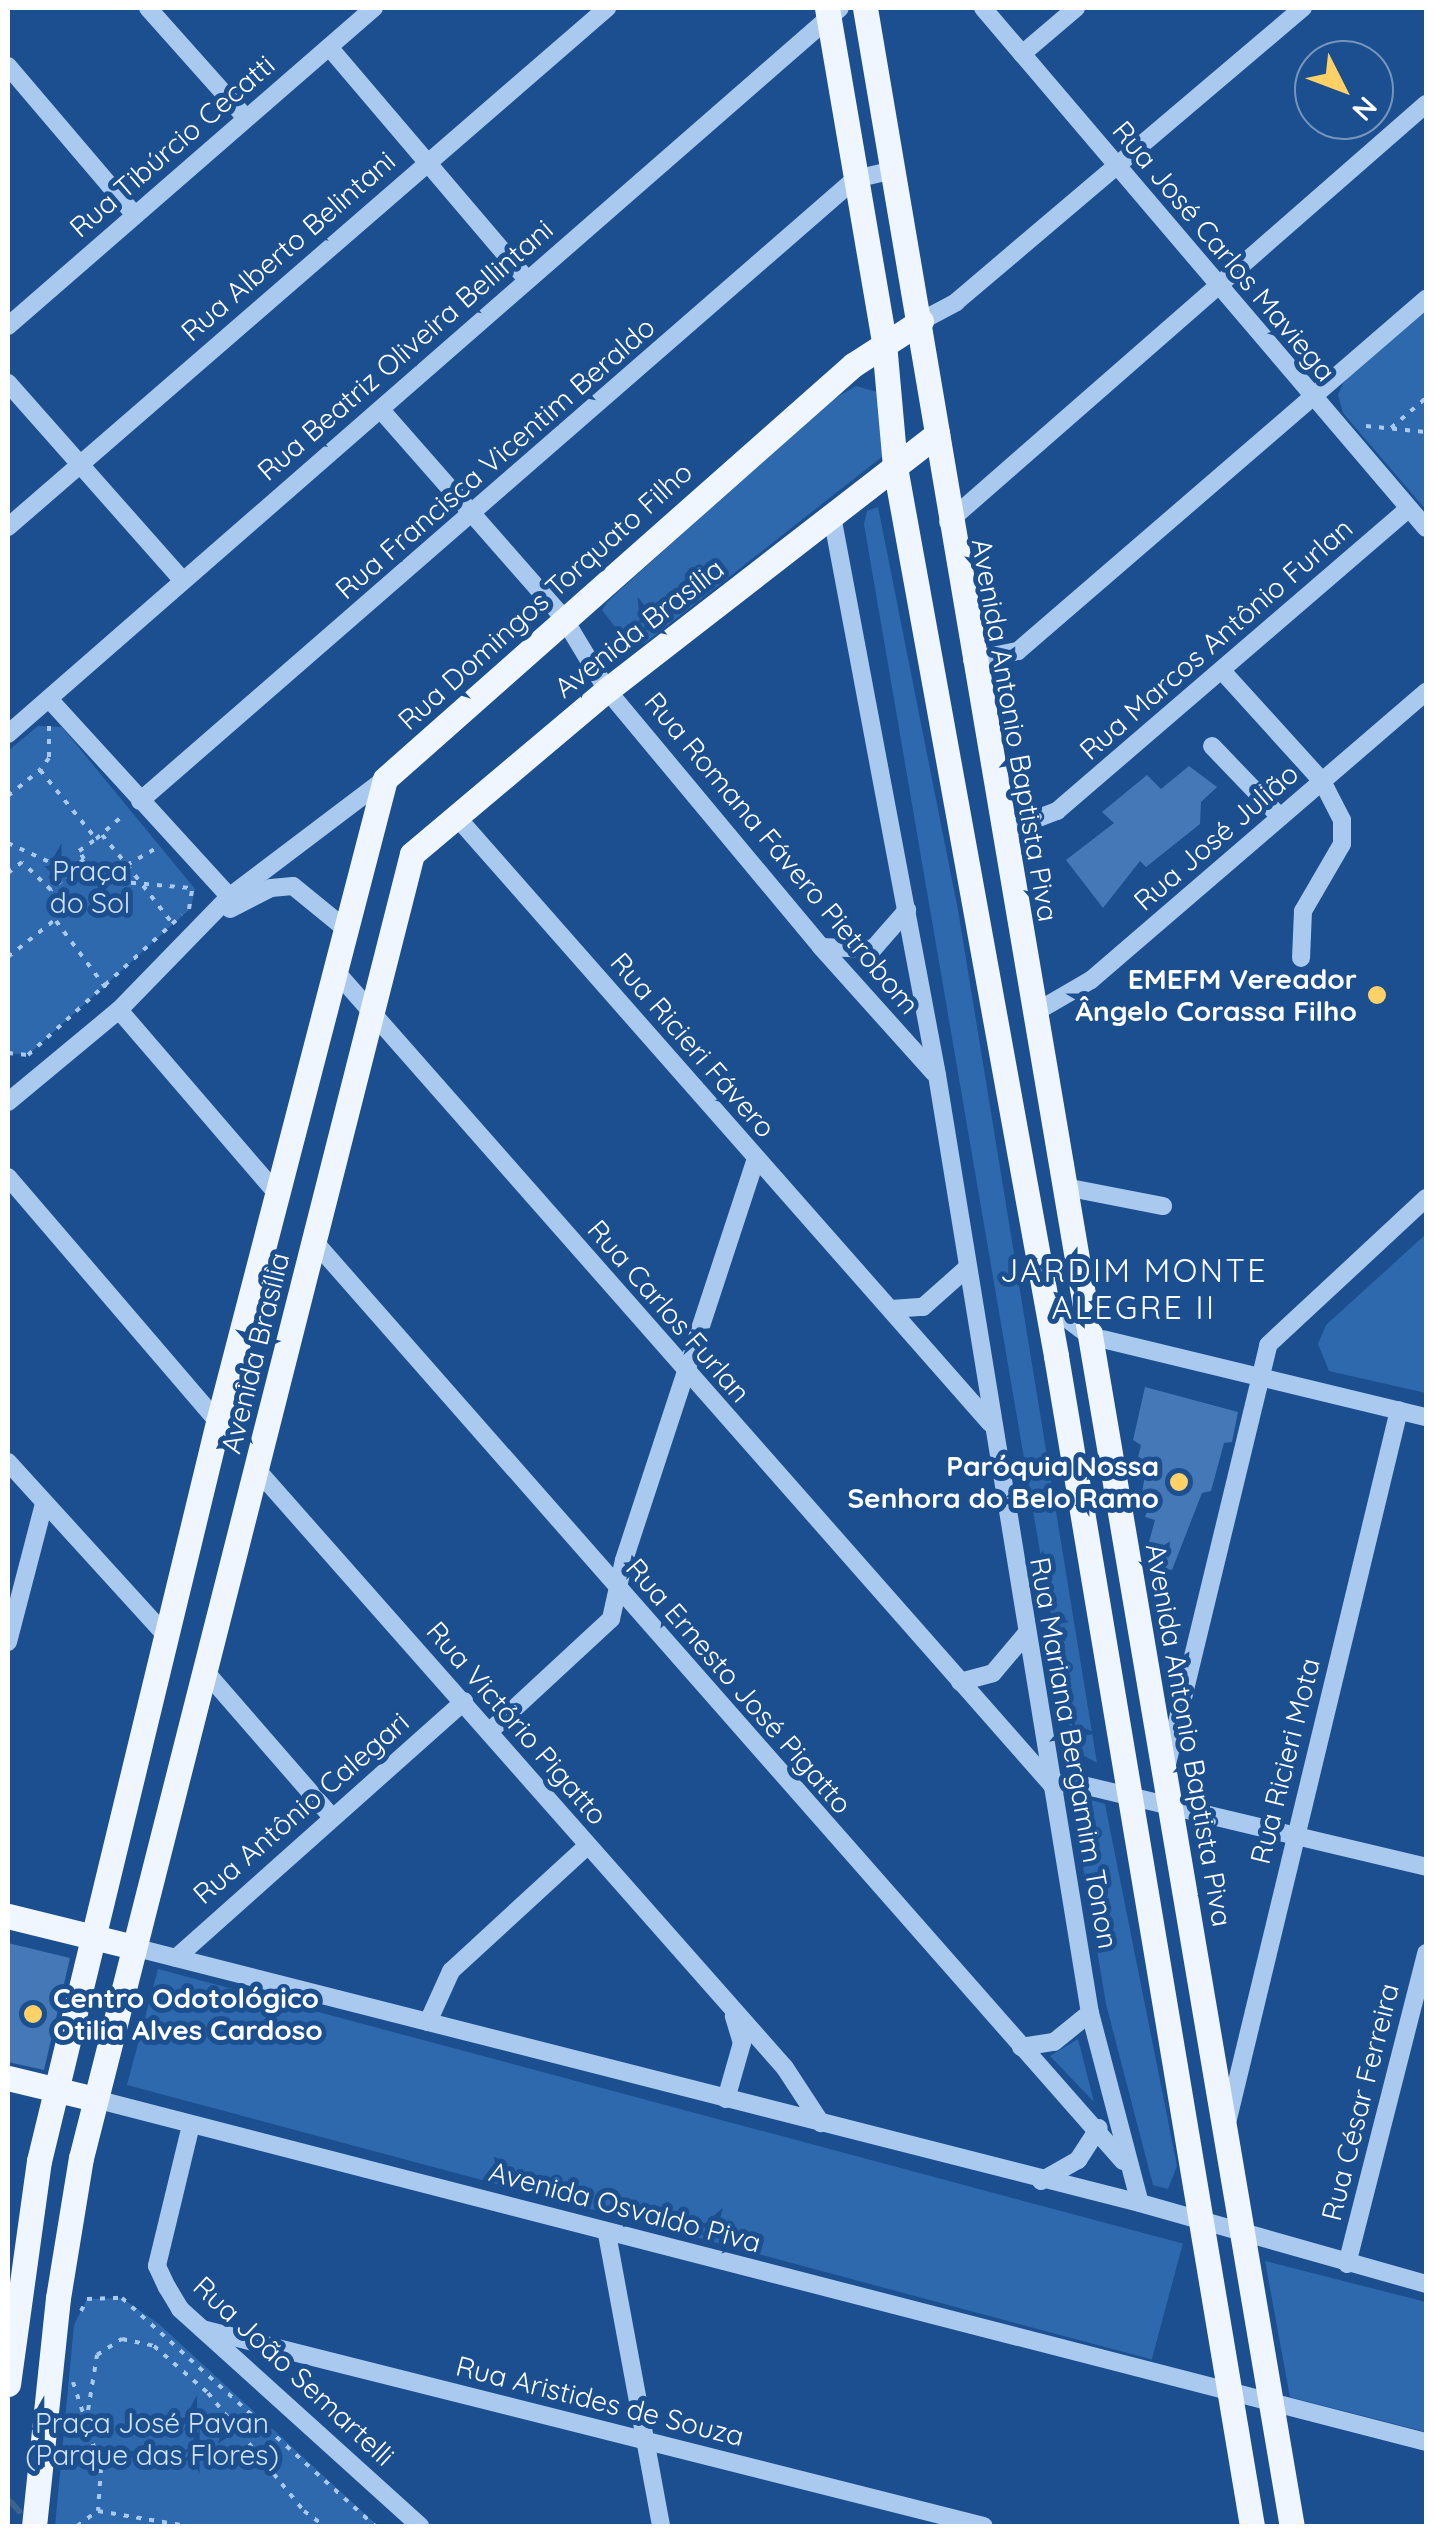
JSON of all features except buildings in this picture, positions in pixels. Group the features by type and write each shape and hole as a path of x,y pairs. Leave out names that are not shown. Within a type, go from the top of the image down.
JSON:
{"main road":[{"name":"Avenida Antonio Baptista Piva","path":"865,8 921,321 948,522 1166,1769 1226,2125 1240,2235 1292,2526"},
{"path":"832,11 855,180 884,343 896,466 1056,1356 1252,2526"},
{"name":"Rua Domingos Torquato Filho","path":"384,779 562,617 884,343 921,321"},
{"name":"Avenida Brasília","path":"34,2526 58,2298 95,2100 258,1472 368,1008 412,854 607,690 938,434"},
{"name":"Avenida Brasília","path":"8,2384 39,2161 218,1422 338,974 384,779"},
{"path":"1020,1156 1045,1162 1058,1152"},
{"path":"8,1916 133,1947"},
{"name":"Avenida Osvaldo Piva","path":"8,2078 95,2100"}],"street":[{"path":"148,8 246,118"},
{"name":"Rua Tibúrcio Cecatti","path":"8,324 328,46 353,14 374,8"},
{"name":"Rua Alberto Belintani","path":"8,527 607,8"},
{"name":"Rua José Carlos Maviega","path":"983,8 1426,528"},
{"path":"1022,54 1076,8"},
{"path":"921,321 956,302 1303,8"},
{"name":"Rua Beatriz Oliveira Bellintani","path":"8,734 832,11"},
{"path":"328,46 527,280"},
{"path":"8,66 134,214"},
{"path":"948,522 1426,104"},
{"name":"Rua Francisca Vicentim Beraldo","path":"134,806 855,180 892,170"},
{"path":"972,660 1018,651 1426,299"},
{"path":"8,383 182,580"},
{"name":"Rua Romana Fávero Pietrobom","path":"381,410 562,617 607,690 821,947 936,1075"},
{"name":"Rua Marcos Antônio Furlan","path":"1002,832 1057,811 1224,673 1409,508"},
{"name":"Rua Mariana Bergamim Tonon","path":"832,516 908,910 1090,2013 1107,2093 1140,2203"},
{"path":"1224,673 1322,781 1344,834 1304,911 1298,934 1302,958"},
{"name":"Rua José Julião","path":"1034,1013 1091,980 1426,692"},
{"path":"49,699 134,806 233,901"},
{"path":"1212,746 1280,817"},
{"name":"Rua Domingos Torquato Filho","path":"10,1095 121,1008 212,918 384,779"},
{"name":"Rua Ricieri Fávero","path":"455,815 991,1424"},
{"name":"Rua Domingos Torquato Filho","path":"233,901 271,888 293,886 347,930"},
{"path":"821,947 873,949 908,910"},
{"name":"Rua Carlos Furlan","path":"338,974 1052,1785"},
{"path":"121,1008 278,1195"},
{"path":"490,1731 610,1619 756,1159"},
{"path":"8,1176 218,1422"},
{"path":"1065,1188 1164,1206"},
{"path":"1166,1769 1268,1345 1426,1198"},
{"name":"Rua Ernesto José Pigatto","path":"314,1240 1127,2165"},
{"path":"891,1310 923,1307 967,1268"},
{"path":"1046,1303 1090,1336 1426,1417"},
{"path":"1056,1356 1090,1336"},
{"name":"Rua Ricieri Mota","path":"1226,2125 1399,1410"},
{"path":"8,1462 168,1638"},
{"name":"Rua Victório Pigatto","path":"258,1472 799,2085 821,2123"},
{"path":"8,1642 44,1504"},
{"path":"960,1682 993,1672 1026,1634"},
{"path":"204,1670 331,1816"},
{"name":"Rua Antônio Calegari","path":"176,1958 464,1701"},
{"path":"1052,1785 1070,1782 1170,1808 1296,1832 1426,1867"},
{"path":"428,2022 451,1971 587,1846"},
{"path":"133,1947 1140,2203 1240,2235 1426,2284"},
{"name":"Rua César Ferreira","path":"1347,2264 1426,1953"},
{"path":"726,2100 742,2043 733,2011"},
{"path":"1022,2047 1054,2042 1090,2013"},
{"name":"Rua Mariana Bergamim Tonon","path":"1042,2181 1065,2171 1098,2134 1107,2093"},
{"name":"Avenida Osvaldo Piva","path":"95,2100 1269,2402"},
{"name":"Rua João Semartelli","path":"191,2124 157,2266 180,2309 420,2526"},
{"path":"607,2234 660,2526"},
{"name":"Rua Aristides de Souza","path":"202,2329 984,2526"},
{"path":"1269,2402 1426,2442"}],"path":[{"path":"1391,428 1426,398"},
{"path":"1354,417 1366,433"},
{"path":"1361,426 1426,432"},
{"path":"8,796 49,758 49,726 62,740"},
{"path":"40,770 127,865 173,924"},
{"path":"115,797 134,806 139,823"},
{"path":"52,890 84,859 79,851 134,806"},
{"path":"150,834 171,857"},
{"path":"8,843 68,874 194,889"},
{"path":"127,865 161,845"},
{"path":"8,874 22,862 52,890 63,907 56,922 8,957"},
{"path":"8,1053 28,1056 191,908 193,880"},
{"path":"56,922 121,1008"},
{"path":"74,2324 87,2299 122,2298 376,2526"},
{"path":"86,2423 96,2354 122,2339 154,2346 208,2393 304,2510 326,2526"},
{"path":"69,2396 71,2378 101,2468 98,2511"},
{"path":"77,2526 98,2511 188,2526"}],"green space":[{"path":"1426,307 1426,510 1343,413 1338,395 1344,381"},
{"path":"856,386 881,393 883,456 645,643 628,644 602,610 608,601 825,404"},
{"path":"878,507 958,910 1097,1763 1074,1750 864,524 867,511"},
{"name":"Praça do Sol","path":"38,726 62,727 195,889 191,908 28,1055 8,1053 8,751"},
{"path":"1426,1234 1426,1393 1329,1371 1318,1344 1326,1325"},
{"path":"1071,1794 1105,1804 1177,2166 1168,2189 1153,2185 1106,2004"},
{"path":"158,1969 1183,2244 1152,2360 127,2085"},
{"path":"1078,2039 1094,2102 1050,2056"},
{"path":"1265,2261 1426,2302 1426,2432 1290,2397"},
{"name":"Praça José Pavan (Parque das Flores)","path":"122,2298 159,2324 378,2526 55,2526 74,2325 87,2299"}],"waterway":[{"path":"11,2502 19,2511"}],"place":[{"name":"EMEFM Vereador Ângelo Corassa Filho","path":"1377,995"},
{"name":"Paróquia Nossa Senhora do Belo Ramo","path":"1179,1482"},
{"name":"Centro Odotológico Otilia Alves Cardoso","path":"33,2014"}],"district":[{"name":"JARDIM MONTE ALEGRE II","path":"1134,1290"}]}
